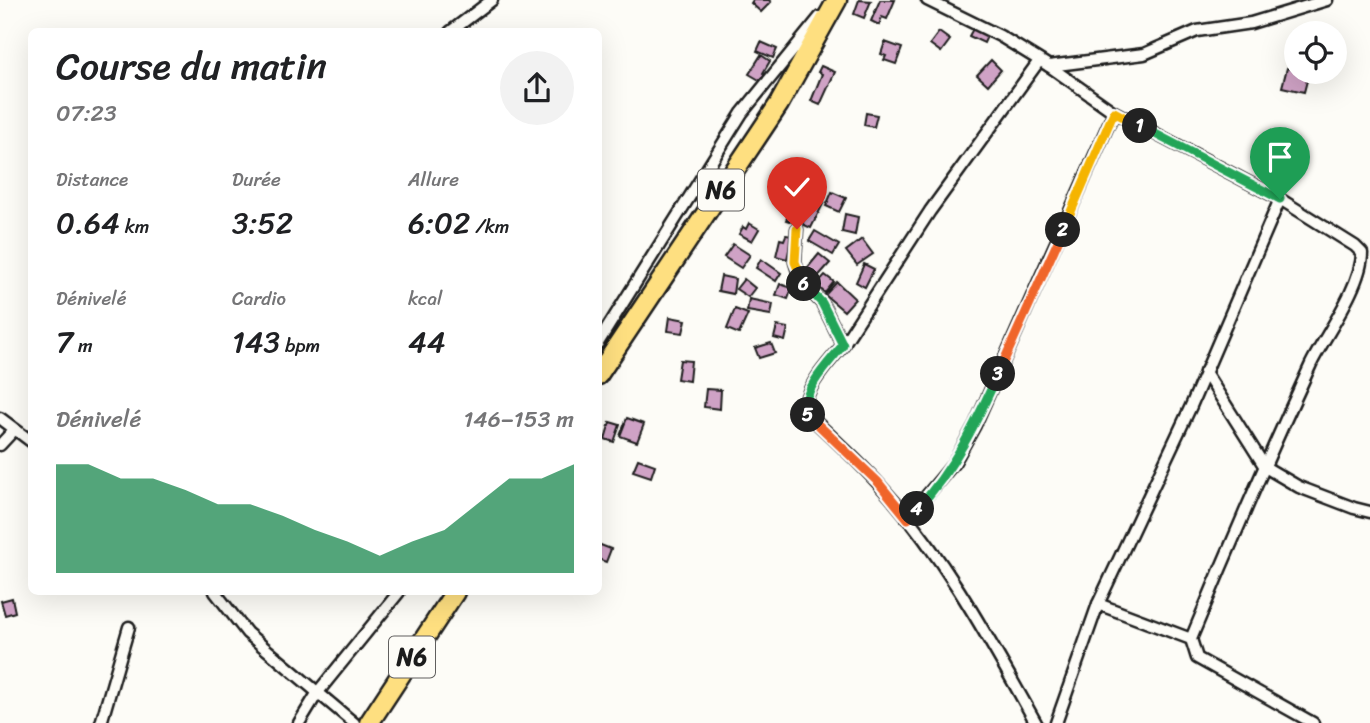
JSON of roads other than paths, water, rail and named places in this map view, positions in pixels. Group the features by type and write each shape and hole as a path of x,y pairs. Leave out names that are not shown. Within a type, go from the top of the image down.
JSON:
{"highway":[{"name":"N6","path":"602,369 779,104 835,0"},
{"name":"N6","path":"369,723 453,595"}],"street":[{"path":"455,28 492,0"},
{"path":"602,337 742,113 835,0"},
{"path":"927,0 1000,36 1049,66 1114,112 1280,199 1362,253 1362,264 1348,297 1312,362 1191,639 1197,658 1313,723"},
{"path":"1049,66 1144,54 1198,31 1251,23 1327,0"},
{"path":"1036,723 975,613 908,519 878,482 804,411 805,398 812,384 843,345 930,211 1039,61"},
{"path":"908,519 954,463 975,425 1114,112"},
{"path":"1056,723 1098,604 1205,372 1280,199"},
{"path":"797,229 795,262 801,281 822,303 843,345"},
{"path":"1205,372 1265,467 1299,487 1370,512"},
{"path":"0,418 28,439"},
{"path":"0,445 13,430"},
{"path":"217,595 247,634 354,723"},
{"path":"299,723 318,692 397,595"},
{"path":"1098,604 1191,639"},
{"path":"101,723 129,627"}]}
